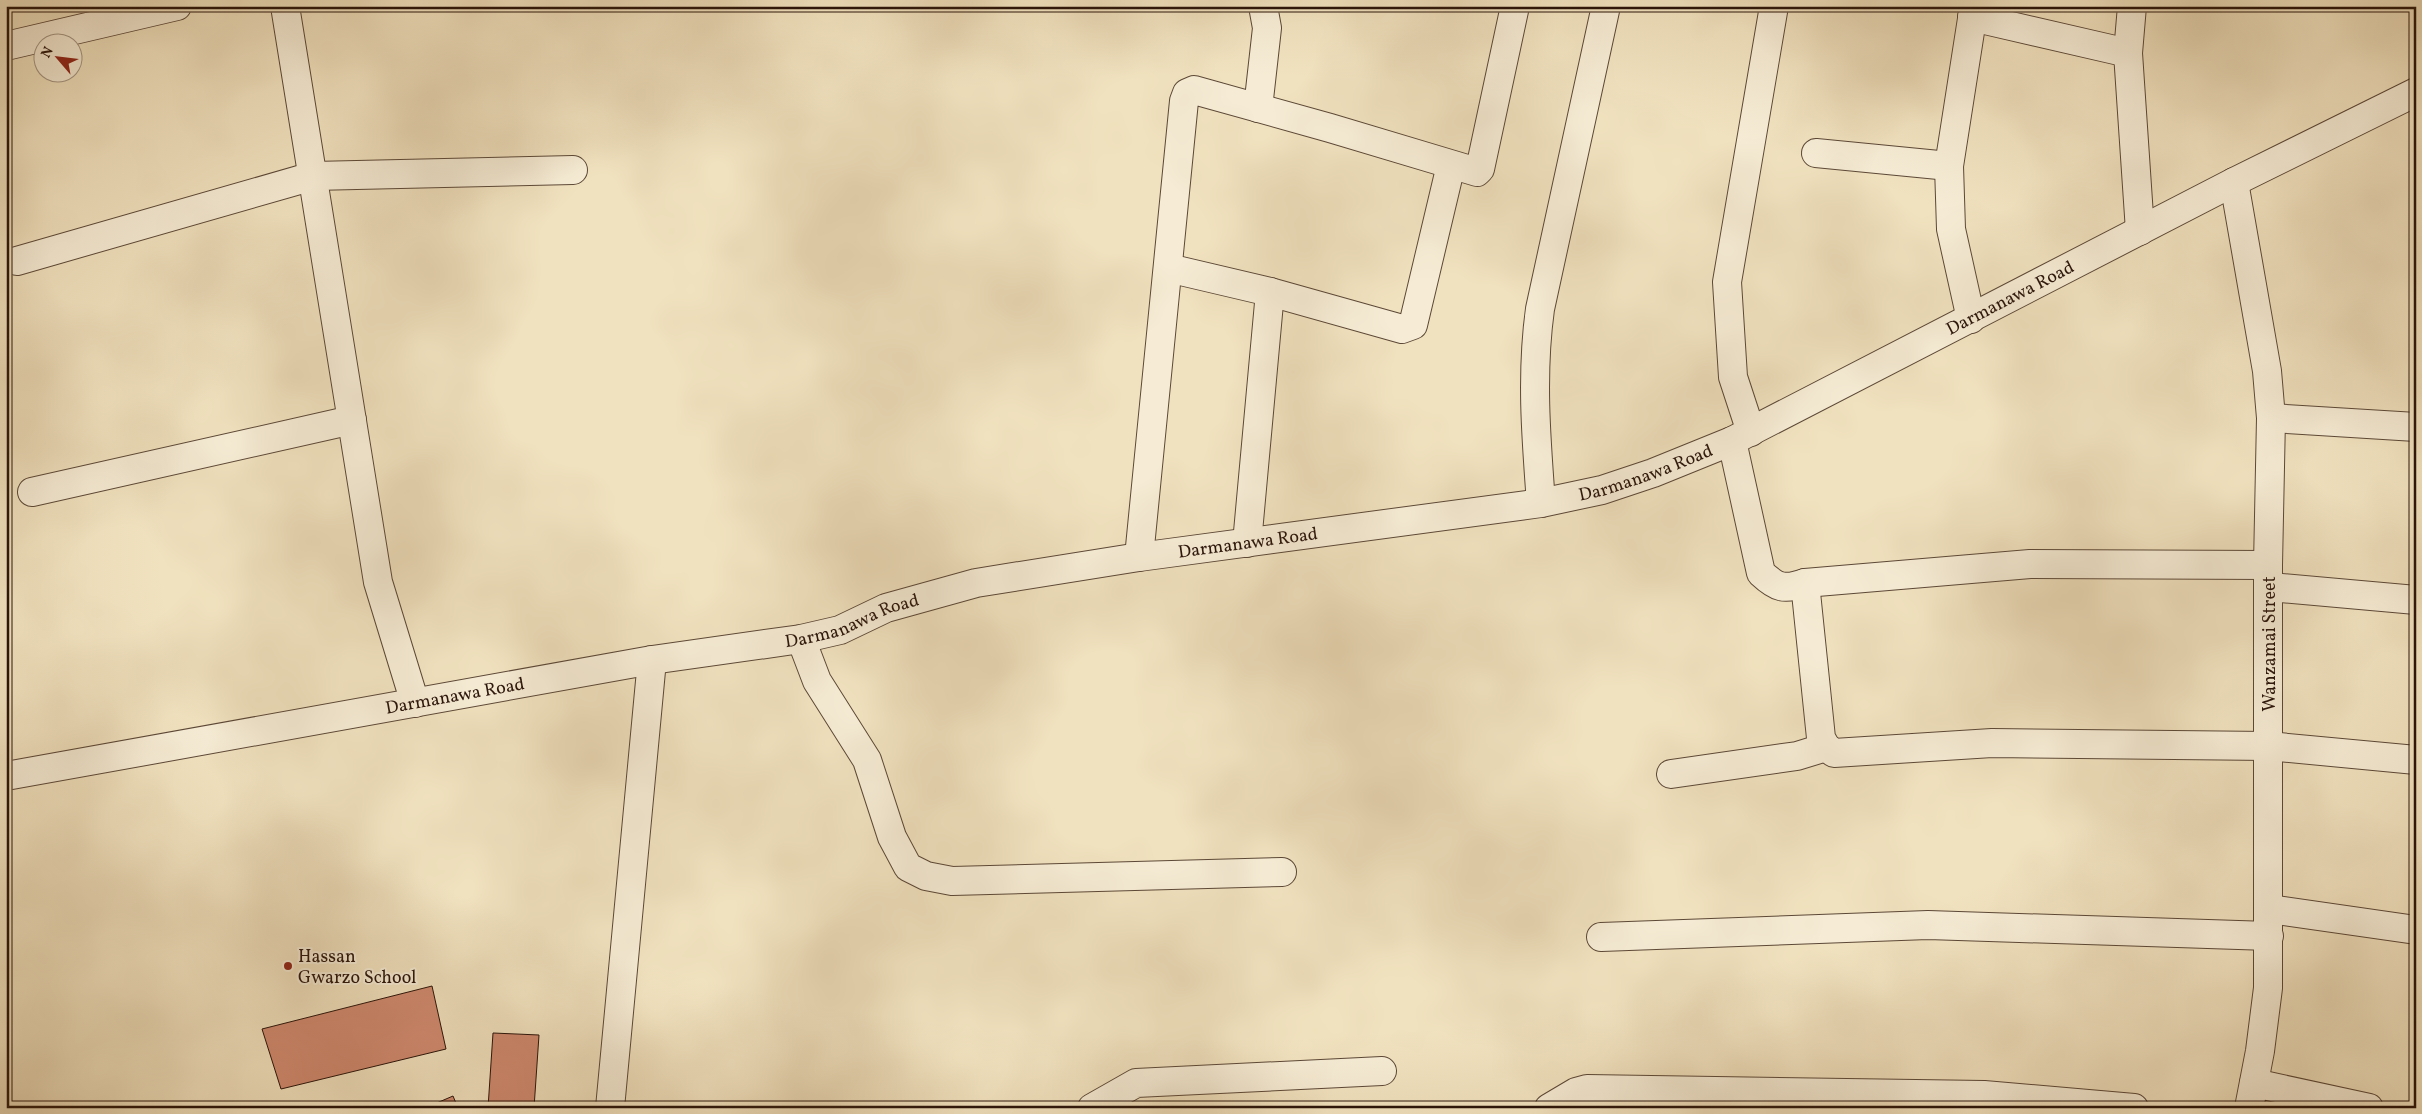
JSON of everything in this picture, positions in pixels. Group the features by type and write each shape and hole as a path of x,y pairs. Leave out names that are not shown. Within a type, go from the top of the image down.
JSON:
{"street":[{"path":"6,46 177,6"},
{"path":"285,6 378,582 415,703"},
{"path":"1258,108 1267,28 1263,6"},
{"path":"1139,557 1184,101 1187,93 1194,90 1477,172 1480,169 1515,6"},
{"path":"1542,503 1534,412 1536,340 1540,309 1606,6"},
{"path":"1774,6 1727,282 1732,377 1761,573 1772,583 1789,588 1804,584 2030,564 2269,576 2416,600"},
{"path":"2132,6 2128,53 2140,231"},
{"path":"1970,319 1951,229 1949,166 1973,12 2128,53"},
{"name":"Darmanawa Road","path":"6,776 652,660 801,639 840,630 886,608 976,583 1139,557 1542,503 1602,490 1653,473 1742,437 2234,182 2416,92"},
{"path":"1816,154 1949,166"},
{"path":"1168,268 1270,292 1402,329 1413,326 1451,165"},
{"path":"17,261 313,176 573,170"},
{"name":"Wanzamai Street","path":"2234,182 2267,371 2271,418 2268,988 2251,1096"},
{"path":"1247,543 1270,292"},
{"path":"2271,418 2416,427"},
{"path":"32,492 352,420"},
{"path":"1804,584 1821,738 1826,747 1834,753 1992,743 2268,746 2416,760"},
{"path":"801,639 817,681 867,760 892,837 908,867 926,876 952,881 1282,872"},
{"path":"610,1108 652,660"},
{"path":"1671,774 1797,756 1826,747"},
{"path":"2269,909 2416,930"},
{"path":"1602,937 1928,925 2269,936"},
{"path":"1092,1108 1136,1082 1382,1071"},
{"path":"1549,1108 1576,1092 1587,1090 1984,1095 2134,1108"},
{"path":"2251,1096 2368,1108"}],"building":[{"path":"432,986 446,1049 281,1089 262,1029"},
{"path":"493,1033 539,1035 534,1108 488,1108"},
{"path":"453,1096 458,1108 425,1108"}],"place":[{"name":"Hassan Gwarzo School","path":"288,966"}]}
